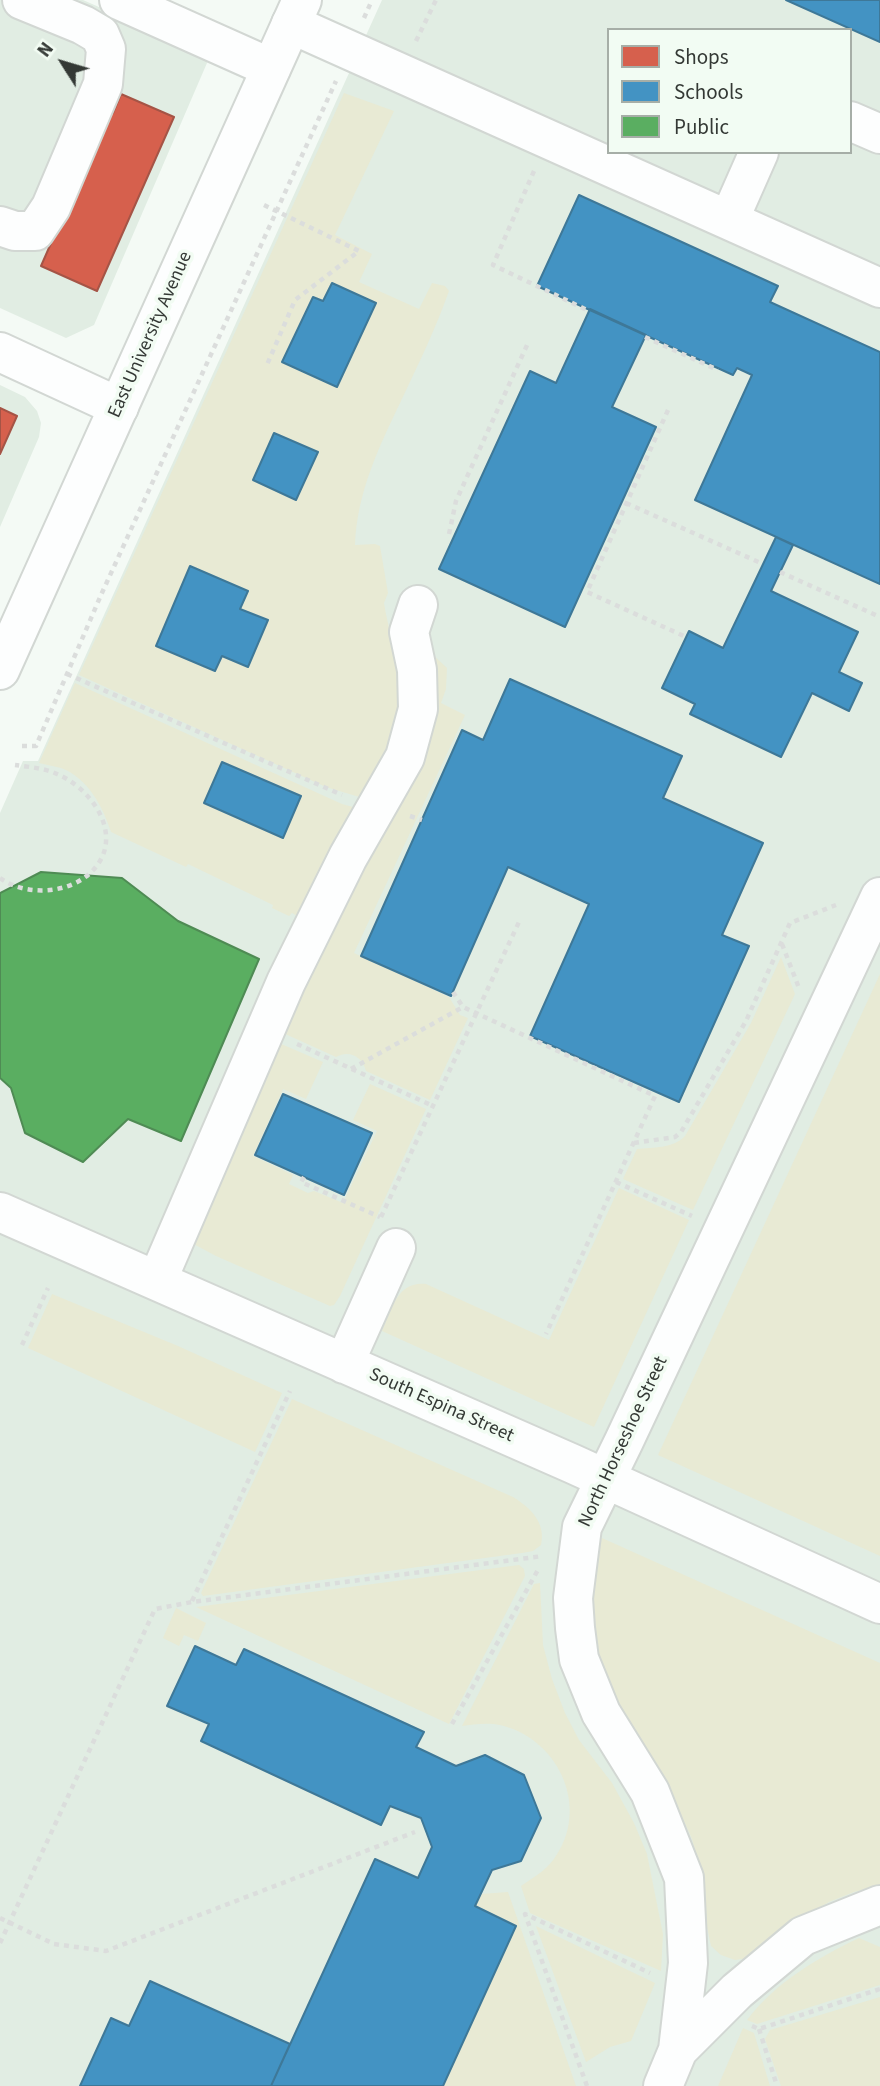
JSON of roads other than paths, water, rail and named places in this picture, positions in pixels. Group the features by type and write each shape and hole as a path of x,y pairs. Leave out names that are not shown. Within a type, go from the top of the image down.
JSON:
{"street":[{"path":"0,226 15,231 35,231 51,207 103,83 106,49 100,35 83,25 22,0"},
{"path":"119,0 271,68"},
{"path":"296,12 729,220 876,275"},
{"name":"East University Avenue","path":"0,670 296,12"},
{"path":"852,122 880,134"},
{"path":"729,220 758,154"},
{"path":"0,352 119,407"},
{"path":"157,1282 286,982 348,857 405,757 418,709 417,670 409,632 418,605"},
{"name":"North Horseshoe Street","path":"678,2050 688,1963 684,1878 650,1792 601,1713 579,1659 573,1598 582,1527 606,1479 862,900"},
{"name":"South Espina Street","path":"0,1212 606,1479 880,1604"},
{"path":"344,1364 396,1248"},
{"path":"663,2086 678,2050 737,1991 803,1936 880,1905"}]}
